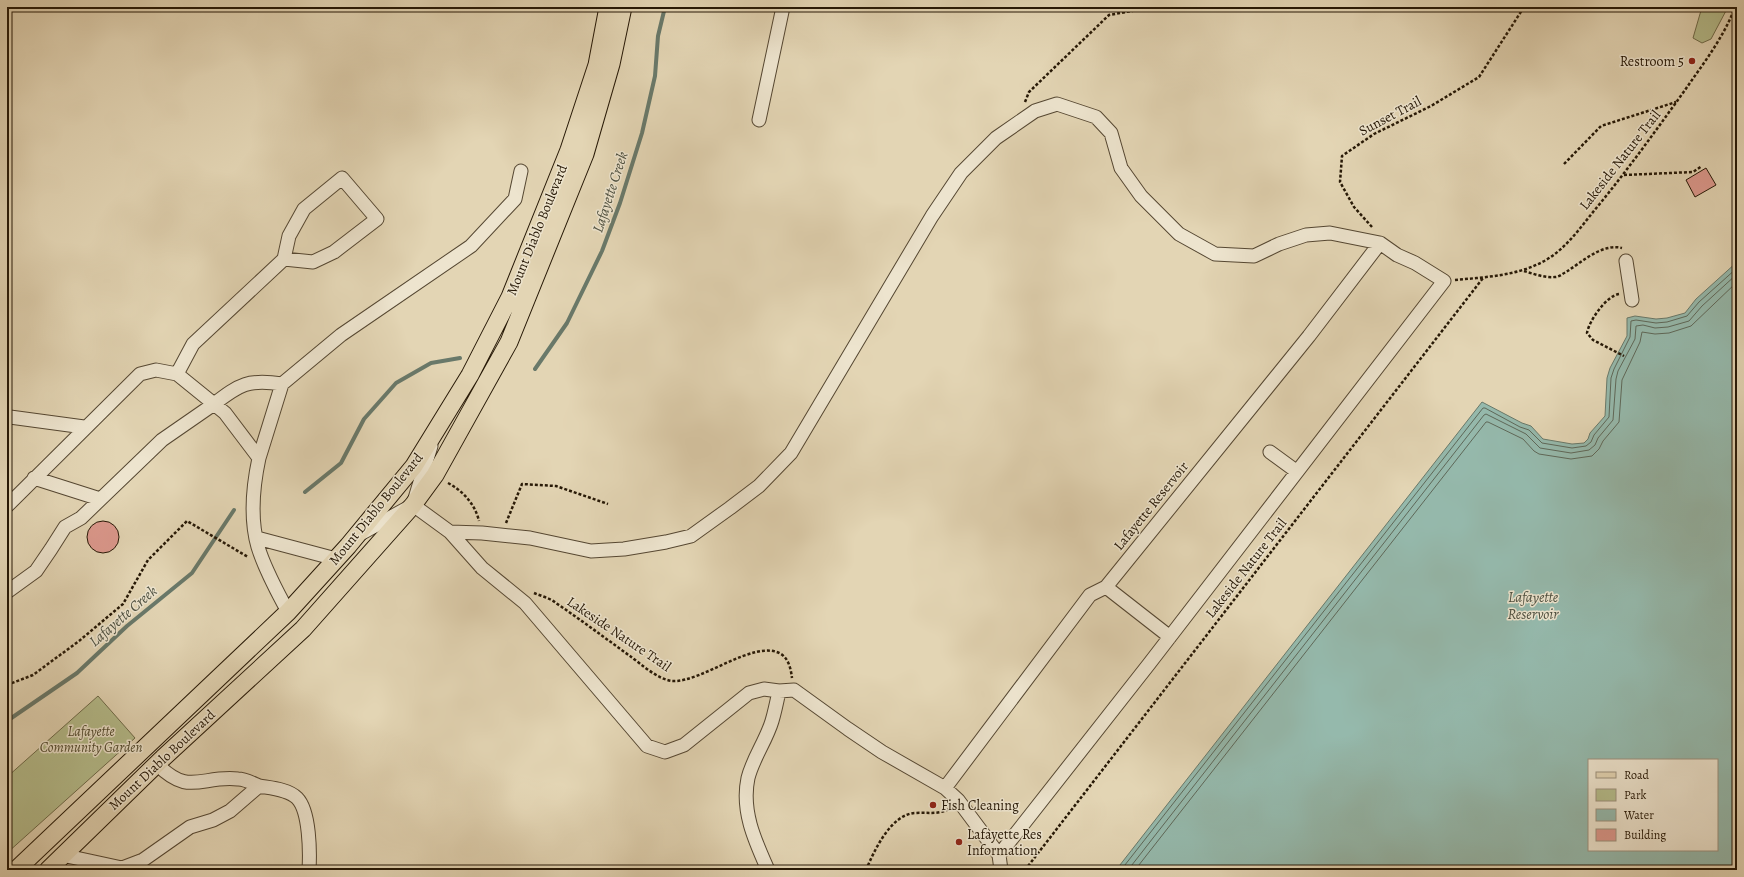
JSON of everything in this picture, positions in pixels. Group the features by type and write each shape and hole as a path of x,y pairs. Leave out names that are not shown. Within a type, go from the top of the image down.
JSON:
{"main road":[{"name":"Mount Diablo Boulevard","path":"16,870 288,612 357,536 414,466 470,375 510,297 569,150 597,65 608,7"},
{"name":"Mount Diablo Boulevard","path":"48,870 157,764 303,629 413,505 435,475 509,342 585,154 611,64 623,7"}],"street":[{"path":"759,120 782,7"},
{"path":"450,532 482,533 530,538 591,551 624,549 691,536 759,486 791,453 932,216 961,173 996,138 1035,111 1057,104 1096,116 1110,133 1121,168 1141,196 1179,234 1215,254 1254,256 1279,244 1306,236 1330,233 1380,243 1397,255 1415,263 1444,281 1296,471 1170,637 999,855"},
{"path":"288,612 267,569 258,546 254,484 259,458 282,384 341,335 471,246 515,198 521,171"},
{"path":"177,374 193,344 284,259 289,236 304,209 342,178 377,219 334,252 313,262 284,259"},
{"name":"Lafayette Reservoir","path":"945,788 1090,595 1106,587 1309,336 1380,243"},
{"path":"1626,261 1632,297"},
{"path":"7,506 84,427 140,374 156,370 177,374 225,413 259,458"},
{"path":"7,592 36,570 65,527 81,518 162,440 238,386 263,381 282,384"},
{"path":"7,418 24,418 84,427"},
{"path":"357,536 413,505 437,429"},
{"path":"1270,452 1296,471"},
{"path":"34,478 100,499"},
{"path":"413,505 450,532 482,568 525,602 647,746 665,752 684,745 749,693 764,689 779,691 794,690 882,752 945,788 958,800 999,855 1001,870"},
{"path":"257,538 336,559"},
{"path":"1106,587 1170,637"},
{"path":"768,870 750,826 747,801 748,779 755,758 772,722 779,691"},
{"path":"157,764 169,776 182,782 196,783 218,779 239,779 259,786 287,792 297,798 303,809 310,842 309,870"},
{"path":"62,856 122,868 143,860 190,827 213,820 230,811 259,786"}],"path":[{"path":"1020,122 1028,92 1109,15 1155,7"},
{"name":"Sunset Trail","path":"1373,228 1354,207 1340,182 1342,156 1374,134 1431,106 1479,76 1524,7"},
{"name":"Lakeside Nature Trail","path":"1444,281 1483,278 1524,271 1547,260 1568,243 1623,175 1677,102 1720,37 1735,7"},
{"path":"1564,164 1601,126 1677,102"},
{"path":"1623,175 1693,172 1702,166"},
{"path":"1524,271 1557,278 1580,261 1606,248 1614,246 1625,249 1627,255 1626,261"},
{"name":"Lakeside Nature Trail","path":"1025,870 1483,278"},
{"path":"1624,356 1593,340 1587,333 1588,327 1595,315 1611,298 1617,294 1632,297"},
{"path":"435,475 460,490 466,496 479,518 482,533"},
{"path":"501,535 522,484 556,486 608,504"},
{"path":"7,685 33,675 79,641 123,604 148,560 187,521 228,545"},
{"name":"Lakeside Nature Trail","path":"528,590 554,602 648,669 670,681 688,678 760,651 772,650 782,654 790,664 794,690"},
{"path":"866,870 881,840 895,822 903,816 913,813 932,813 948,810 958,800"},
{"path":"944,805 952,816"}],"green space":[{"path":"1702,7 1728,7 1711,39 1702,43 1693,38"},
{"name":"Lafayette Community Garden","path":"98,696 135,738 7,853 7,777"}],"water":[{"name":"Lafayette Reservoir","path":"1737,262 1737,870 1116,870 1482,402 1522,423 1531,426 1543,439 1572,444 1584,443 1588,439 1590,433 1605,416 1607,378 1610,368 1627,336 1627,318 1635,316 1656,319 1667,318 1685,313 1696,299"}],"building":[{"path":"1706,168 1716,185 1695,197 1686,180"},
{"path":"103,521 114,526 119,537 114,548 103,553 92,548 87,537 92,526"}],"waterway":[{"name":"Lafayette Creek","path":"535,369 567,323 602,251 620,203 642,133 655,76 658,36 665,7"},
{"name":"Lafayette Creek","path":"305,492 341,463 364,419 396,383 431,363 460,358"},
{"name":"Lafayette Creek","path":"7,721 77,673 127,626 192,573 234,510"}],"place":[{"name":"Restroom 5","path":"1692,61"},
{"name":"Fish Cleaning","path":"933,805"},
{"name":"Lafayette Res Information","path":"959,842"}]}
